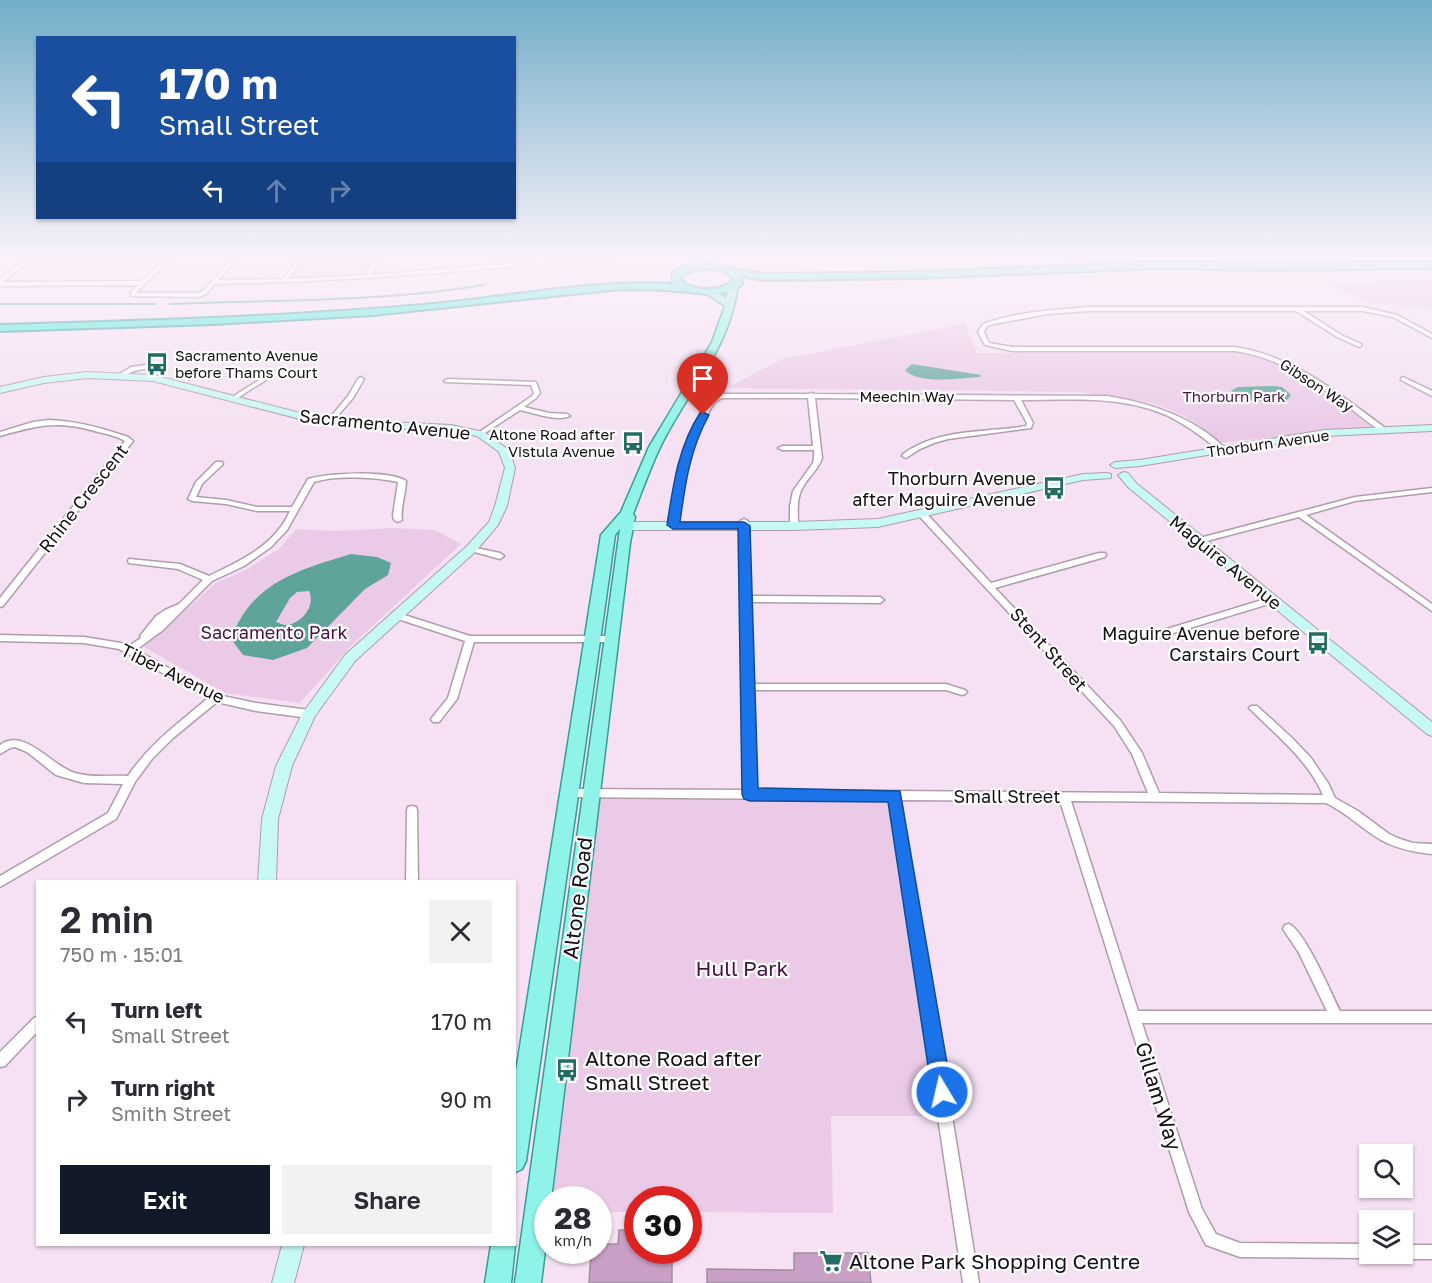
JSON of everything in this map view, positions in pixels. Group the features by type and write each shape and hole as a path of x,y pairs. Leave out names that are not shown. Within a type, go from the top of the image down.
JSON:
{"highway":[{"path":"0,327 294,314"},
{"path":"0,327 285,318 342,314"}],"main road":[{"name":"Altone Road","path":"516,1150 579,793 601,639 628,520 654,446 708,360 728,314"},
{"name":"Altone Road","path":"528,1283 579,793"},
{"path":"498,1283 503,1246"}],"street":[{"name":"Gibson Way","path":"1039,314 993,322 986,325 981,332 987,344 1012,349 1235,349 1255,351 1272,356 1386,431"},
{"path":"1305,314 1339,336 1359,345"},
{"name":"Gibson Way","path":"1389,314 1432,336"},
{"name":"Sacramento Avenue","path":"0,390 44,380 121,375 153,378 300,416 451,428 480,434 504,450 510,468 501,506 494,523 471,549 350,658 309,714 284,766 270,819 262,880"},
{"path":"232,399 264,379"},
{"path":"331,420 351,397 361,379"},
{"path":"1403,379 1432,394"},
{"path":"447,381 534,383 537,393 521,408 480,434"},
{"name":"Meechin Way","path":"674,523 682,467 694,432 713,399 734,395 1107,398 1146,405 1187,422 1222,449"},
{"path":"794,524 798,488 816,468 817,448 812,396"},
{"path":"906,456 913,449 930,442 1029,427 1030,423 1016,397"},
{"path":"521,408 549,415 567,416"},
{"name":"Rhine Crescent","path":"0,434 28,425 69,422 108,432 129,441 0,604"},
{"name":"Thorburn Avenue","path":"1117,474 1140,463 1222,449 1325,434 1432,428"},
{"path":"782,448 817,448"},
{"path":"219,464 204,476 194,491 192,499 226,502 257,509 294,509"},
{"path":"628,520 744,524 885,522 1083,477 1117,474"},
{"name":"Maguire Avenue","path":"1117,474 1432,730"},
{"path":"130,650 143,638 160,628 209,579 241,564 268,545 283,530 311,481 319,477 402,481 403,486 396,513 398,520"},
{"path":"1199,541 1355,499 1432,490"},
{"name":"Stent Street","path":"923,514 1130,740 1155,797"},
{"path":"1300,514 1432,608"},
{"path":"744,524 750,794"},
{"path":"471,549 500,555"},
{"path":"991,586 1102,555"},
{"path":"132,561 180,567 209,579"},
{"path":"746,598 880,600"},
{"path":"1160,634 1272,600"},
{"path":"396,615 470,639 601,639"},
{"name":"Tiber Avenue","path":"0,638 84,640 130,650 215,698 256,707 309,714"},
{"path":"436,718 452,699 470,639"},
{"path":"748,687 946,687 962,692"},
{"path":"0,882 112,816 121,804 130,780 156,748 215,698"},
{"path":"1254,708 1312,765 1322,779 1331,801"},
{"path":"0,750 4,746 18,743 26,746 62,773 80,778 130,780"},
{"name":"Small Street","path":"579,793 1313,798 1331,801 1348,810 1386,839 1406,847 1432,849"},
{"path":"895,795 971,1283"},
{"name":"Gillam Way","path":"1064,796 1196,1212 1212,1240 1240,1250 1359,1251"},
{"path":"412,810 412,880"},
{"path":"1289,929 1303,949 1336,1016"},
{"path":"1134,1017 1432,1017"},
{"path":"0,1061 36,1024"},
{"path":"283,1283 293,1246"},
{"path":"1413,1252 1432,1252"}],"green space":[{"name":"Thorburn Park","path":"965,324 977,353 1244,351 1276,362 1313,384 1373,427 1220,443 1195,422 1164,407 1105,395 1075,392 727,388 782,359"},
{"name":"Sacramento Park","path":"394,528 435,530 461,544 350,647 300,703 225,693 144,647 216,583 248,569 280,548 296,529 334,531"},
{"name":"Hull Park","path":"590,793 895,795 946,1116 831,1116 833,1213 702,1212 702,1186 624,1186 624,1212 612,1212 612,1186 540,1186"}],"shaded area":[{"path":"912,364 981,375 980,377 951,379 920,378 905,370"},
{"path":"1238,387 1282,387 1291,395 1287,400 1257,401 1242,398 1231,391"},
{"path":"351,554 377,557 391,563 388,575 365,589 307,648 273,660 243,655 231,639 251,604 264,592 295,573","holes":["309,591 311,596 309,608 297,621 286,625 276,622 290,598 297,592"]}],"building":[{"path":"619,1230 624,1230 624,1264 672,1264 672,1283 589,1283 590,1264 612,1264 612,1244 618,1244"},
{"name":"Altone Park Shopping Centre","path":"794,1253 868,1253 871,1283 707,1283 707,1269 794,1270"}],"place":[{"name":"Sacramento Avenue before Thams Court","path":"157,364"},
{"name":"Altone Road after Vistula Avenue","path":"633,443"},
{"name":"Thorburn Avenue after Maguire Avenue","path":"1054,488"},
{"name":"Maguire Avenue before Carstairs Court","path":"1318,643"},
{"name":"Altone Road after Small Street","path":"567,1070"},
{"name":"Altone Park Shopping Centre","path":"831,1261"}],"route":[{"path":"703,415 694,432 682,467 673,525 744,526 750,794 895,795 942,1092"}]}
